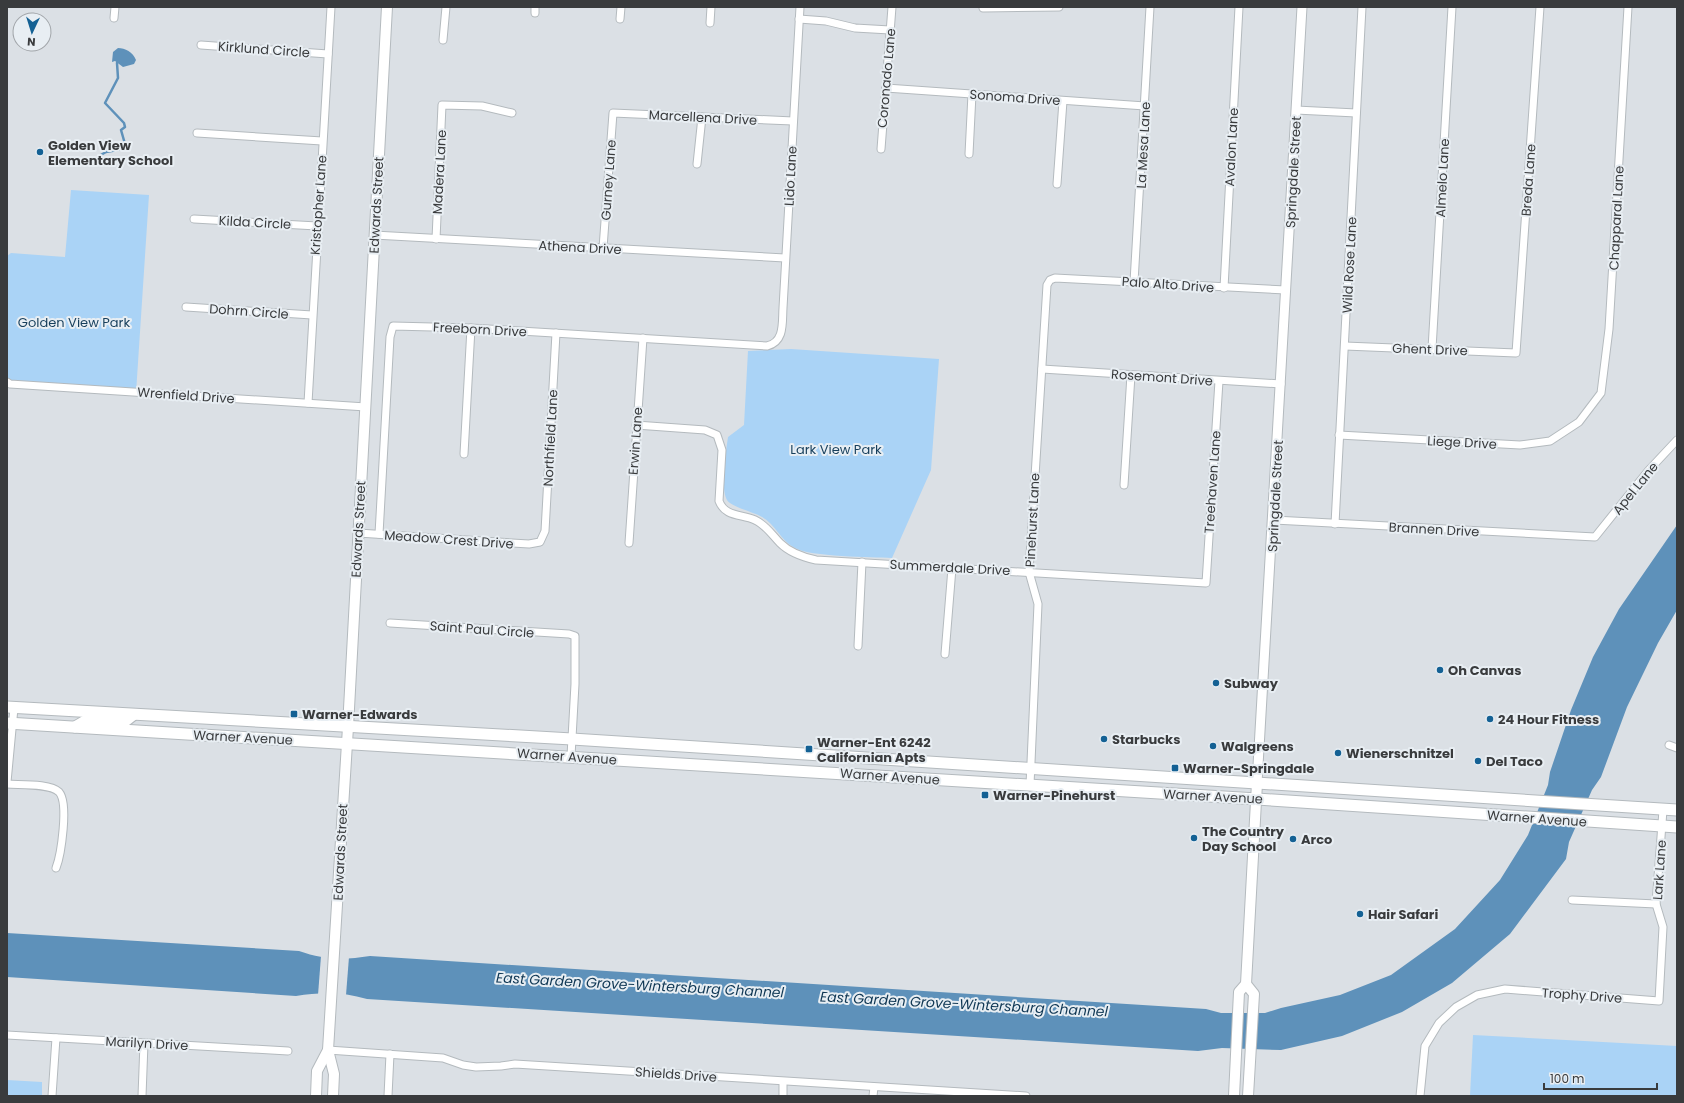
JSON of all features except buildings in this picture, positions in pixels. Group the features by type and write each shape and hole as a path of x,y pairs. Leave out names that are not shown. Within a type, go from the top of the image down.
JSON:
{"main road":[{"name":"Edwards Street","path":"333,1096 334,1074 328,1050 348,727 387,7"},
{"name":"Warner Avenue","path":"10,708 572,739 1030,768 1157,778 1677,810"},
{"path":"75,728 87,720 124,722 133,715"},
{"path":"132,731 145,722 175,725 197,719"},
{"name":"Warner Avenue","path":"10,723 75,728 347,742 1677,827"},
{"path":"1096,789 1114,784 1154,786 1157,778"},
{"name":"Springdale Street","path":"1234,1096 1239,992 1246,984 1258,784"},
{"path":"1450,812 1451,796"},
{"path":"1501,816 1501,810 1507,807 1524,807 1542,801"},
{"name":"Springdale Street","path":"1246,984 1254,994 1248,1096"},
{"name":"Edwards Street","path":"316,1096 318,1071 328,1050"}],"street":[{"path":"114,18 115,7"},
{"name":"Kristopher Lane","path":"308,403 317,226 331,7"},
{"path":"443,40 446,7"},
{"path":"620,19 621,7"},
{"path":"710,23 711,7"},
{"name":"Lido Lane","path":"775,343 780,336 781,331 800,7"},
{"name":"Coronado Lane","path":"881,149 892,7"},
{"path":"983,8 1059,7"},
{"name":"La Mesa Lane","path":"1134,282 1150,7"},
{"name":"Avalon Lane","path":"1224,288 1238,7"},
{"name":"Springdale Street","path":"1258,784 1302,7"},
{"name":"Wild Rose Lane","path":"1334,524 1345,346 1362,7"},
{"name":"Almelo Lane","path":"1432,349 1452,7"},
{"name":"Breda Lane","path":"1516,353 1540,7"},
{"name":"Chapparal Lane","path":"1579,422 1601,393 1609,329 1628,7"},
{"path":"799,19 826,21 854,28 890,30"},
{"name":"Kirklund Circle","path":"201,45 328,54"},
{"name":"Sonoma Drive","path":"886,88 1145,106"},
{"path":"969,154 972,94"},
{"path":"1057,184 1063,100"},
{"name":"Madera Lane","path":"436,239 442,105 482,106 512,113"},
{"path":"1296,110 1356,114"},
{"name":"Marcellena Drive","path":"613,113 793,121"},
{"name":"Gurney Lane","path":"603,248 613,113"},
{"path":"697,164 702,117"},
{"path":"198,133 322,141"},
{"name":"Kilda Circle","path":"194,219 317,226"},
{"name":"Athena Drive","path":"374,235 785,258"},
{"name":"Palo Alto Drive","path":"1050,280 1055,278 1224,288 1286,290"},
{"name":"Pinehurst Lane","path":"1030,785 1038,604 1029,572 1047,285 1050,280"},
{"name":"Dohrn Circle","path":"186,307 312,315"},
{"name":"Freeborn Drive","path":"379,534 390,331 393,326 471,328 767,346 775,343"},
{"path":"464,454 471,328"},
{"name":"Northfield Lane","path":"540,542 545,531 556,333"},
{"name":"Erwin Lane","path":"629,543 642,338"},
{"name":"Ghent Drive","path":"1345,346 1516,353"},
{"name":"Rosemont Drive","path":"1042,369 1281,384"},
{"path":"1124,485 1131,375"},
{"name":"Treehaven Lane","path":"1206,583 1219,381"},
{"name":"Wrenfield Drive","path":"7,382 10,384 366,407"},
{"name":"Liege Drive","path":"1339,435 1520,445 1550,441 1579,422"},
{"name":"Summerdale Drive","path":"636,425 706,430 717,435 722,450 719,501 721,507 728,513 756,521 792,553 816,560 1206,583"},
{"name":"Apel Lane","path":"1595,537 1648,471 1677,440"},
{"name":"Brannen Drive","path":"1274,520 1595,537"},
{"name":"Meadow Crest Drive","path":"358,533 529,544 540,542"},
{"path":"858,646 862,562"},
{"path":"945,654 952,568"},
{"name":"Saint Paul Circle","path":"390,623 569,634 575,636 576,677 572,739"},
{"path":"10,708 7,783 49,786 59,792 64,804 61,853 56,868"},
{"path":"571,756 572,739"},
{"path":"1669,745 1677,748"},
{"name":"Lark Lane","path":"1659,1000 1663,927 1656,904 1663,810"},
{"path":"1572,900 1656,904"},
{"name":"Trophy Drive","path":"1420,1096 1425,1046 1439,1023 1456,1007 1477,995 1505,989 1659,1000"},
{"name":"Marilyn Drive","path":"7,1035 288,1051"},
{"path":"52,1096 56,1038"},
{"path":"142,1096 144,1044"},
{"name":"Shields Drive","path":"328,1050 443,1058 463,1065 476,1067 515,1064 964,1094 1026,1096"},
{"path":"388,1096 390,1054"},
{"path":"783,1082 783,1096"},
{"path":"873,1096 874,1087"}],"green space":[{"name":"Golden View Park","path":"71,190 149,195 136,393 7,382 7,256 11,253 65,257"},
{"name":"Lark View Park","path":"791,349 939,359 931,470 892,558 827,555 803,551 790,545 767,520 729,503 727,500 724,487 724,478 727,443 728,437 744,425 748,351"},
{"path":"1473,1035 1677,1046 1677,1096 1470,1096"},
{"path":"7,1080 42,1082 42,1096 7,1096"}],"water":[{"path":"118,48 126,50 133,55 136,60 134,64 123,67 115,61 112,62 113,52"},
{"name":"East Garden Grove-Wintersburg Channel","path":"1677,525 1677,610 1658,643 1627,707 1601,777 1592,790 1569,842 1566,859 1510,934 1452,983 1402,1012 1342,1036 1281,1050 1222,1048 1198,1051 367,999 332,993 296,996 7,977 7,933 299,951 326,958 370,956 1206,1009 1221,1013 1265,1013 1340,995 1391,975 1455,929 1500,880 1528,835 1548,785 1550,772 1571,710 1593,657 1619,609"}],"pier":[{"path":"321,956 349,957 346,995 318,995"}],"waterway":[{"path":"99,156 106,152 123,149 125,144 121,130 125,127 124,123 105,103 118,78 117,63"}],"place":[{"name":"Golden View Elementary School","path":"40,152"},
{"name":"Oh Canvas","path":"1440,670"},
{"name":"Subway","path":"1216,683"},
{"name":"Warner-Edwards","path":"294,714"},
{"name":"24 Hour Fitness","path":"1490,719"},
{"name":"Starbucks","path":"1104,739"},
{"name":"Walgreens","path":"1213,746"},
{"name":"Warner-Ent 6242 Californian Apts","path":"809,749"},
{"name":"Wienerschnitzel","path":"1338,753"},
{"name":"Del Taco","path":"1478,761"},
{"name":"Warner-Springdale","path":"1175,768"},
{"name":"Warner-Pinehurst","path":"985,795"},
{"name":"The Country Day School","path":"1194,838"},
{"name":"Arco","path":"1293,839"},
{"name":"Hair Safari","path":"1360,914"}]}
